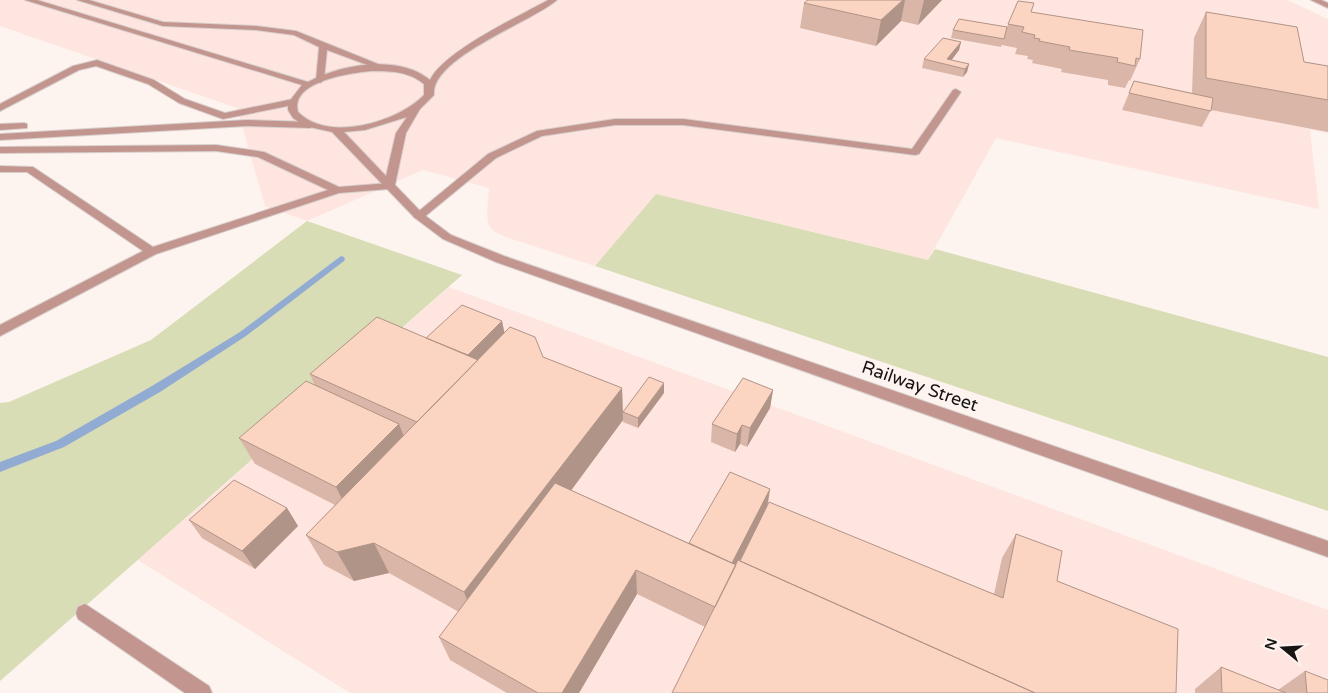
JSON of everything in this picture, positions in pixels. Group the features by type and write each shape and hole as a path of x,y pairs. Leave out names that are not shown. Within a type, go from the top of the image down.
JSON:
{"street":[{"path":"29,0 310,85"},
{"path":"81,0 163,24 276,30 296,33 323,46 384,68 416,74 428,83 430,89"},
{"path":"389,186 401,133 429,95 438,72 454,57 554,0"},
{"path":"1315,0 1328,6"},
{"path":"320,80 323,46"},
{"path":"0,108 76,68 97,63 151,82 182,100 225,116"},
{"path":"310,125 296,117 292,107 296,96 310,85 351,70 384,68"},
{"path":"419,216 492,156 540,133 615,122 683,122 915,152 956,92"},
{"path":"0,127 225,116 293,102"},
{"path":"0,137 247,123 310,125 350,129 381,124 402,117 418,108"},
{"path":"335,129 389,186"},
{"path":"0,150 225,149 260,154 338,190"},
{"path":"0,169 29,169 152,251"},
{"path":"0,331 152,251 338,190 389,186"},
{"name":"Railway Street","path":"389,186 419,216 447,237 500,259 1328,549"},
{"path":"85,613 202,693"}],"shaded area":[{"path":"0,0 1287,0 1328,19 1328,133 1310,130 1319,209 996,138 928,260 656,194 595,266 495,232 489,226 487,215 489,188 423,170 307,221 265,206 237,108 0,26"},
{"path":"449,287 1328,610 1328,693 350,693 138,560"}],"green space":[{"path":"656,194 928,260 935,249 1328,357 1328,511 595,266"},
{"path":"307,221 462,275 0,681 0,403 9,402 151,340"}],"building":[{"path":"808,0 903,0 881,20 804,3"},
{"path":"1018,1 1034,3 1031,12 1143,30 1140,59 1136,58 1135,66 1117,62 1118,58 1069,50 1070,47 1039,41 1040,39 1034,38 1035,35 1022,32 1024,27 1008,24"},
{"path":"1206,12 1297,27 1304,62 1328,66 1328,100 1206,78"},
{"path":"959,19 1007,27 1004,39 953,30"},
{"path":"943,38 961,42 947,59 969,64 965,69 924,59"},
{"path":"1134,81 1213,98 1211,111 1129,93"},
{"path":"462,305 502,321 468,355 426,338"},
{"path":"377,317 478,360 417,422 310,374"},
{"path":"510,327 535,337 543,357 622,388 464,592 374,543 337,552 306,535"},
{"path":"649,377 664,383 638,418 623,412"},
{"path":"743,378 773,390 750,428 742,425 737,434 712,424"},
{"path":"306,381 399,424 336,487 239,438"},
{"path":"730,472 770,489 732,563 689,543"},
{"path":"234,480 287,508 242,551 189,520"},
{"path":"555,483 736,565 715,607 636,570 562,693 538,693 439,637"},
{"path":"769,502 1003,598 1016,534 1062,551 1057,581 1178,629 1176,693 1035,693 740,561"},
{"path":"738,560 1035,693 672,693"},
{"path":"1221,667 1286,693 1222,693"},
{"path":"1305,671 1328,680 1328,693 1307,693"}],"waterway":[{"path":"0,467 60,444 156,389 243,334 341,259"}]}
